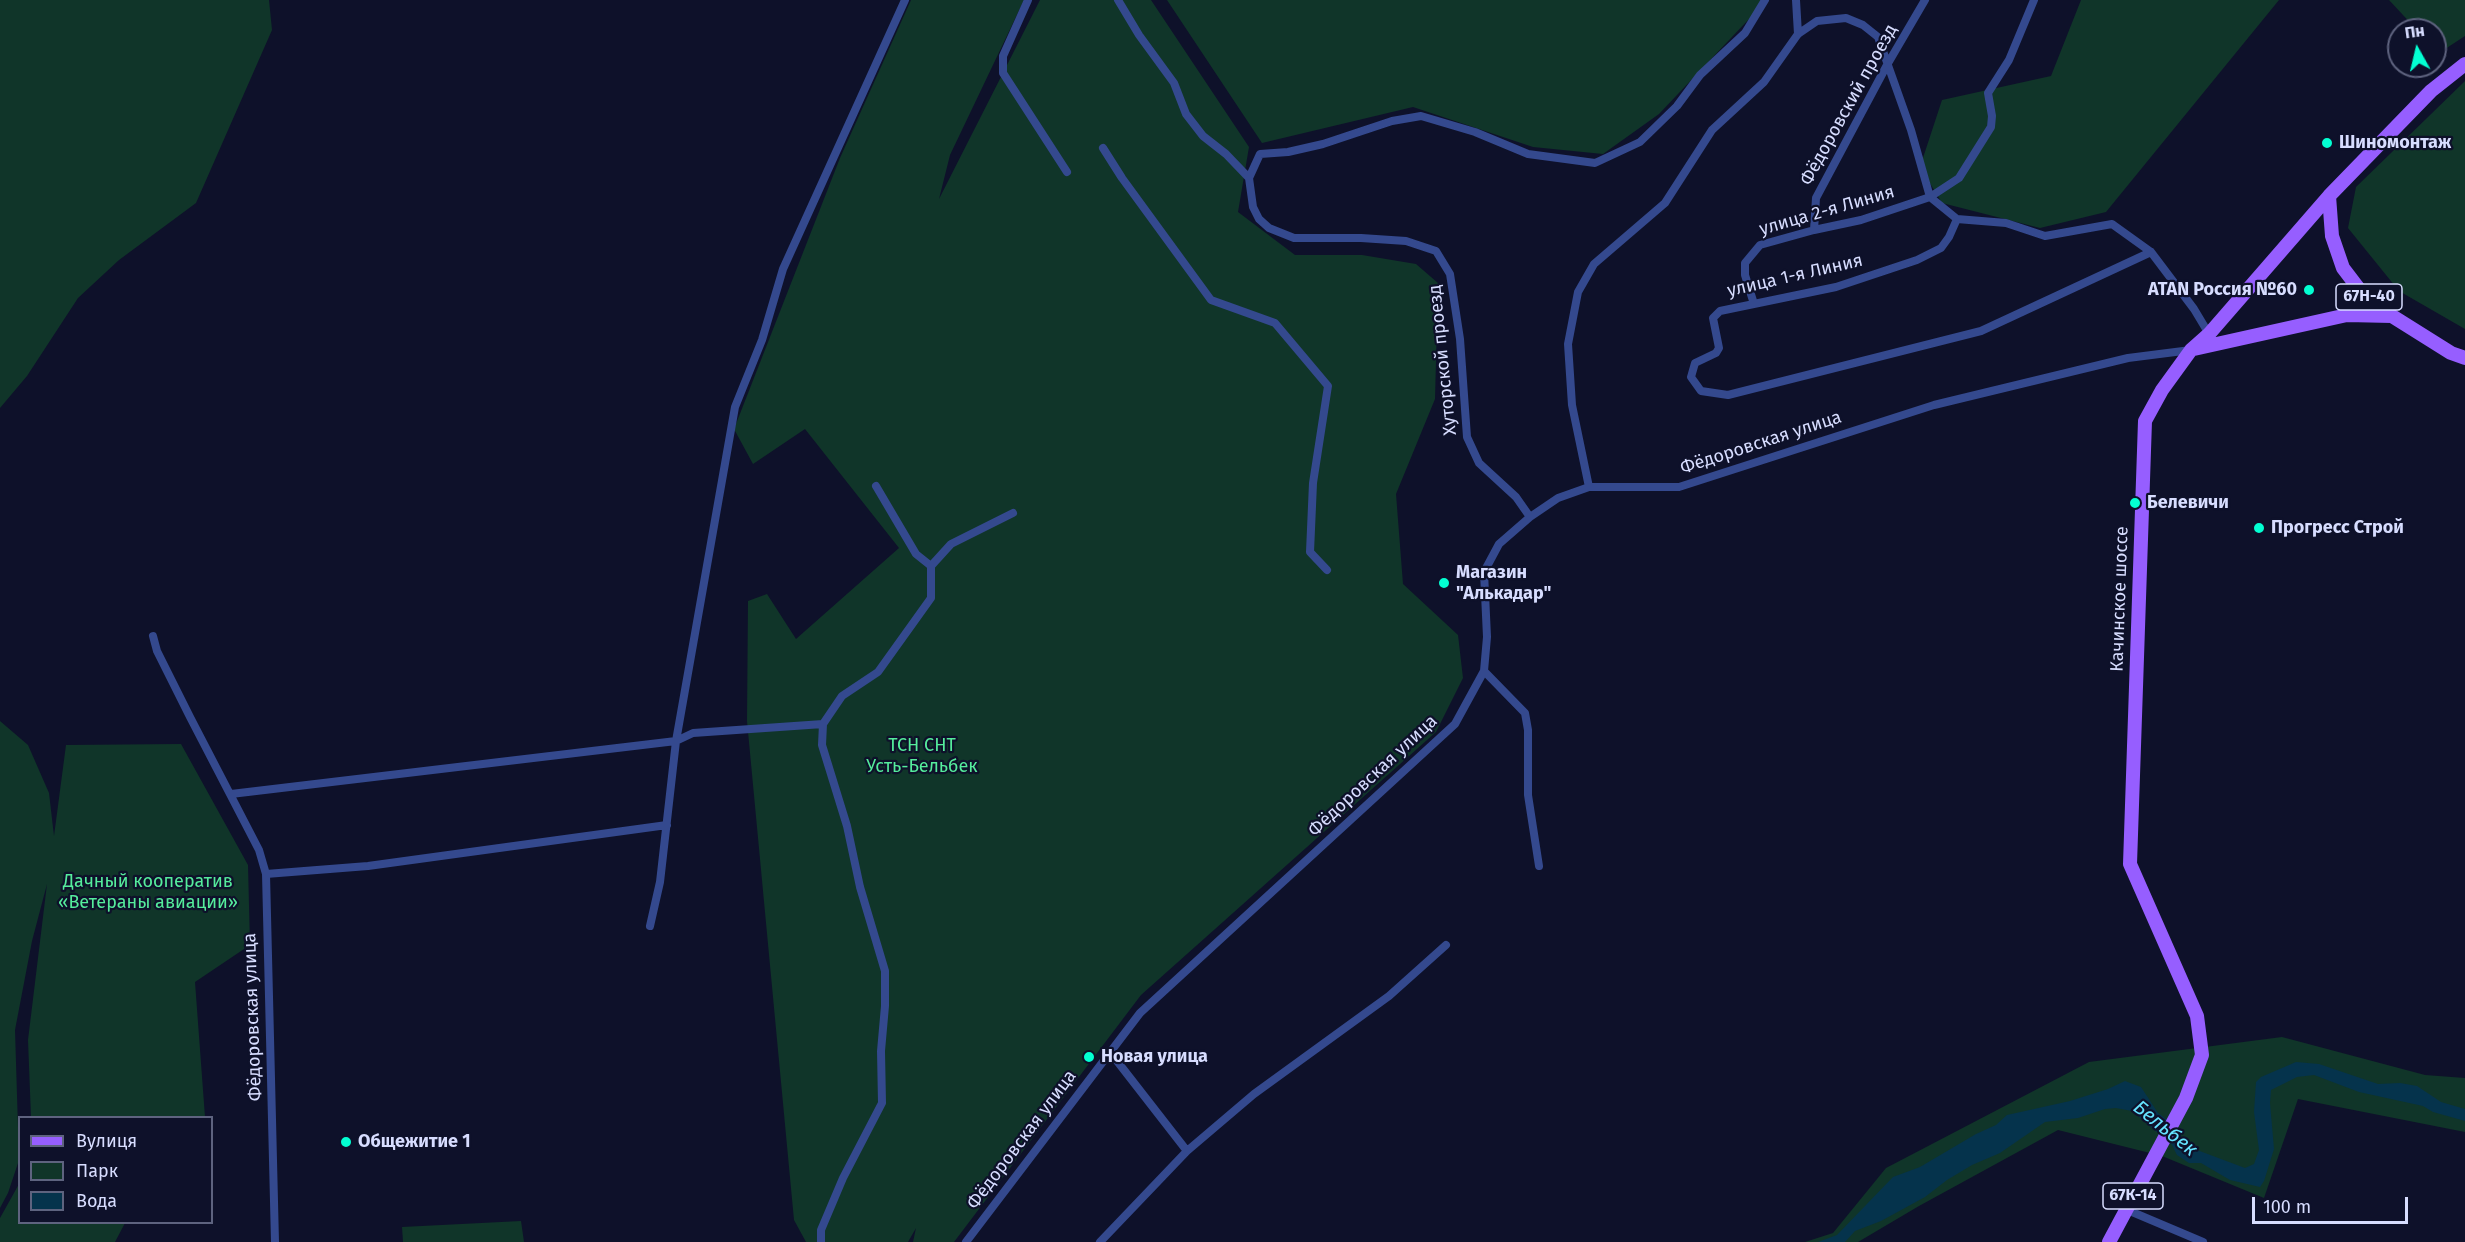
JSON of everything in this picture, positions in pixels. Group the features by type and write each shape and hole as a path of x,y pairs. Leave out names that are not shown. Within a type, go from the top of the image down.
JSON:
{"main road":[{"name":"Качинское шоссе","path":"2126,1209 2186,1098 2202,1055 2196,1016 2130,864 2145,421 2162,390 2191,350 2209,334 2329,196 2431,91 2465,64"},
{"name":"67H-40","path":"2329,196 2332,236 2343,268 2359,289 2392,316 2451,353 2465,358"},
{"name":"67H-40","path":"2191,350 2346,315 2392,316"},
{"name":"67К-14","path":"2109,1242 2126,1209"}],"street":[{"path":"650,926 660,882 676,741 735,407 762,340 783,269 905,0"},
{"path":"1028,0 1003,56 1003,73 1067,172"},
{"path":"1118,0 1139,35 1174,83 1186,114 1203,136 1226,154 1249,178 1260,154 1288,152 1323,144 1392,121 1421,116 1475,132 1528,154 1595,163 1640,142 1677,106 1700,75 1745,33 1765,0"},
{"path":"1796,0 1798,34"},
{"name":"Фёдоровский проезд","path":"1814,230 1816,198 1887,65 1925,0"},
{"path":"1930,197 1959,178 1991,127 1992,116 1988,93 2009,60 2034,0"},
{"path":"1589,487 1572,405 1568,344 1578,292 1594,264 1665,203 1712,129 1764,82 1798,34 1817,21 1846,18 1863,25 1878,37 1911,130 1930,197 1957,219 2006,224 2045,236 2112,224 2151,252 2194,309 2209,334"},
{"path":"1103,148 1211,300 1275,323 1328,386 1313,483 1310,552 1327,570"},
{"name":"Хуторской проезд","path":"1249,178 1253,207 1259,219 1269,228 1294,238 1362,238 1406,241 1436,251 1450,274 1460,339 1467,437 1479,463 1516,497 1530,517"},
{"name":"улица 2-я Линия","path":"1754,304 1745,275 1745,263 1760,245 1861,220 1930,197"},
{"name":"улица 1-я Линия","path":"1957,219 1941,248 1917,260 1836,287 1720,311 1713,318 1719,348 1716,353 1695,363 1691,377 1701,391 1728,395 1982,331 2151,252"},
{"name":"Фёдоровская улица","path":"966,1242 1140,1013 1455,724 1484,671 1487,637 1484,572 1499,544 1530,517 1558,498 1589,487 1679,487 1934,405 2128,358 2191,350"},
{"path":"876,486 916,554 932,566"},
{"path":"821,1242 821,1230 843,1178 882,1103 881,1051 885,1006 885,971 860,887 847,826 822,745 823,724 842,696 878,672 931,598 932,566 951,544 1013,513"},
{"name":"Фёдоровская улица","path":"153,636 157,651 259,850 266,874 275,1242"},
{"path":"1484,671 1525,713 1528,730 1528,795 1539,866"},
{"path":"231,794 676,741 693,733 823,724"},
{"path":"266,874 368,866 667,825"},
{"path":"1100,1242 1186,1151 1254,1094 1389,996 1446,945"},
{"path":"1110,1052 1186,1151"},
{"path":"2126,1209 2203,1242"}],"green space":[{"path":"0,0 269,0 272,30 196,203 119,260 78,298 27,376 0,408"},
{"name":"ТСН СНТ Усть-Бельбек","path":"911,0 1024,0 950,155 939,199 1040,0 1151,0 1249,147 1238,212 1295,255 1362,255 1416,264 1438,283 1435,399 1396,494 1403,584 1458,635 1463,678 1436,732 1141,995 954,1242 913,1242 916,1228 908,1242 806,1242 794,1220 747,721 748,601 767,594 796,639 899,548 805,429 753,464 734,429 840,158"},
{"path":"1167,0 1767,0 1659,114 1603,154 1533,147 1413,107 1262,143"},
{"path":"2081,0 2279,0 2106,212 2040,228 1942,203 1920,167 1942,100 2051,76"},
{"path":"2389,0 2465,0 2465,36 2447,48 2447,18 2406,18"},
{"path":"2465,81 2465,329 2399,291 2348,228 2356,187"},
{"name":"Дачный кооператив «Ветераны авиации»","path":"0,721 28,745 49,793 54,836 66,745 181,744 248,865 250,945 195,982 205,1116 31,1116 28,1040 47,884 32,941 15,1030 18,1163 8,1193 0,1208"},
{"path":"2282,1037 2425,1075 2465,1078 2465,1132 2298,1099 2264,1198 2162,1156 2058,1130 1858,1242 1805,1242 1833,1233 1886,1168 2089,1062"},
{"path":"18,1186 18,1224 124,1224 115,1242 0,1242 0,1218"},
{"path":"521,1221 524,1242 403,1242 402,1227"}],"water":[{"name":"Бельбек","path":"2296,1062 2319,1064 2378,1084 2400,1083 2417,1086 2441,1102 2465,1109 2465,1121 2433,1112 2423,1106 2359,1092 2314,1075 2297,1077 2271,1090 2274,1149 2260,1187 2230,1180 2201,1163 2189,1163 2177,1155 2172,1145 2132,1111 2116,1108 2105,1109 2078,1118 2045,1122 2000,1153 1972,1165 1947,1180 1925,1197 1881,1221 1855,1231 1845,1242 1818,1242 1837,1235 1893,1177 1920,1167 1996,1125 2007,1115 2070,1101 2125,1081 2141,1087 2158,1113 2181,1130 2181,1139 2189,1147 2245,1168 2254,1164 2259,1150 2254,1112 2256,1082 2261,1077"}],"place":[{"name":"Шиномонтаж","path":"2327,143"},
{"name":"ATAN Россия №60","path":"2309,290"},
{"name":"Белевичи","path":"2135,503"},
{"name":"Прогресс Строй","path":"2259,528"},
{"name":"Магазин \"Алькадар\"","path":"1444,583"},
{"name":"Новая улица","path":"1089,1057"},
{"name":"Общежитие 1","path":"346,1142"}]}
